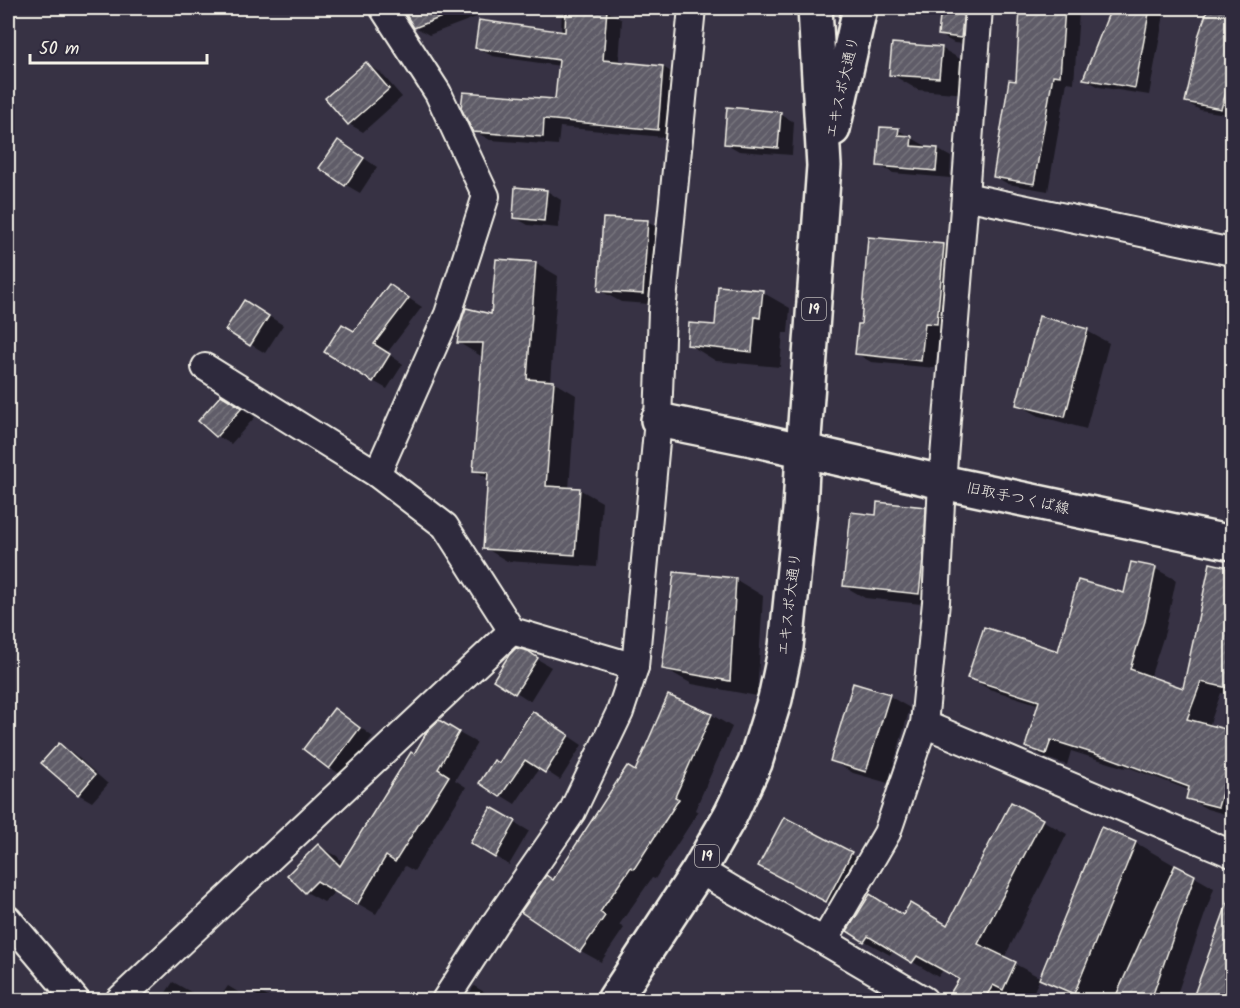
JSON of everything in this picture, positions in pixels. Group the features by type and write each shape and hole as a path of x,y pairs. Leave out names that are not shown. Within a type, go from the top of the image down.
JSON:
{"main road":[{"name":"エキスポ大通り","path":"614,1000 699,870 731,814 755,763 775,699 786,647 800,510 824,166 815,8"},
{"name":"エキスポ大通り","path":"824,166 860,8"},
{"name":"旧取手つくば線","path":"658,420 1233,543"}],"street":[{"path":"377,474 448,314 486,196 438,93 383,8"},
{"path":"445,1000 572,812 620,712 635,667 658,420 662,311 692,8"},
{"path":"824,941 887,833 924,724 936,602 942,482 978,8"},
{"path":"965,196 1233,252"},
{"path":"205,367 377,474 445,526 512,631 635,667"},
{"path":"119,1000 512,631"},
{"path":"924,724 1233,854"},
{"path":"699,870 924,1000"},
{"path":"8,919 76,1000"}],"building":[{"path":"402,8 462,8 462,9 414,28"},
{"path":"566,8 607,9 603,60 663,66 658,130 544,119 543,137 473,132 461,108 463,92 555,99 559,60 475,48 479,20 565,32"},
{"path":"941,8 964,8 961,38 938,35"},
{"path":"1020,8 1065,8 1060,76 1053,75 1034,184 993,177 1009,80 1016,81"},
{"path":"1111,8 1150,8 1135,88 1083,79"},
{"path":"1208,8 1233,8 1233,70 1221,109 1185,102 1198,37"},
{"path":"892,43 942,47 939,78 889,75"},
{"path":"366,62 389,89 348,125 325,98"},
{"path":"727,107 781,112 778,148 724,144"},
{"path":"880,127 899,128 898,135 912,136 911,146 938,148 936,171 877,166"},
{"path":"338,140 364,158 345,186 319,168"},
{"path":"515,187 547,190 544,221 513,218"},
{"path":"603,218 648,220 643,294 598,291"},
{"path":"868,237 944,244 937,324 925,323 921,361 855,354 858,324 861,324"},
{"path":"496,259 536,262 527,379 554,381 546,486 580,488 575,555 483,549 488,472 473,471 483,343 457,343 466,308 491,314"},
{"path":"389,284 409,298 374,344 390,354 373,382 324,352 342,324 354,331"},
{"path":"718,286 763,290 760,318 755,317 752,352 687,345 689,323 715,325"},
{"path":"244,300 269,316 250,346 225,330"},
{"path":"1039,316 1088,329 1065,417 1016,405"},
{"path":"221,395 242,408 216,437 198,421"},
{"path":"877,502 926,507 919,594 843,586 851,512 876,515"},
{"path":"1131,562 1156,567 1145,621 1130,669 1183,688 1210,563 1233,568 1233,689 1201,682 1187,719 1233,731 1233,754 1218,807 1186,799 1189,787 1105,756 1051,740 1046,754 1025,747 1039,701 967,678 984,627 1058,651 1078,580 1124,593"},
{"path":"674,572 736,578 730,681 662,669"},
{"path":"516,648 528,651 538,658 515,694 493,680"},
{"path":"853,683 890,694 866,772 830,761"},
{"path":"668,695 712,714 675,797 679,799 634,869 631,867 600,912 605,916 580,952 521,912 546,875 553,880 627,766 635,771"},
{"path":"334,708 360,728 329,769 303,749"},
{"path":"532,711 569,735 545,773 525,760 500,797 479,783 494,760 499,763"},
{"path":"439,720 459,732 438,769 449,776 395,862 386,856 357,905 317,881 305,893 287,875 318,844 340,866 411,752 414,754 428,730"},
{"path":"59,743 95,775 78,795 41,763"},
{"path":"1011,802 1043,819 978,944 1016,962 1003,990 993,985 984,1000 946,1000 959,979 917,956 912,963 868,936 864,942 847,931 870,894 903,915 910,903 947,925"},
{"path":"491,807 516,821 495,858 470,843"},
{"path":"784,817 852,852 826,902 758,866"},
{"path":"1101,827 1136,842 1074,994 1039,979"},
{"path":"1175,865 1195,875 1151,1000 1114,1000"},
{"path":"1230,896 1233,897 1233,1000 1192,1000"}]}
